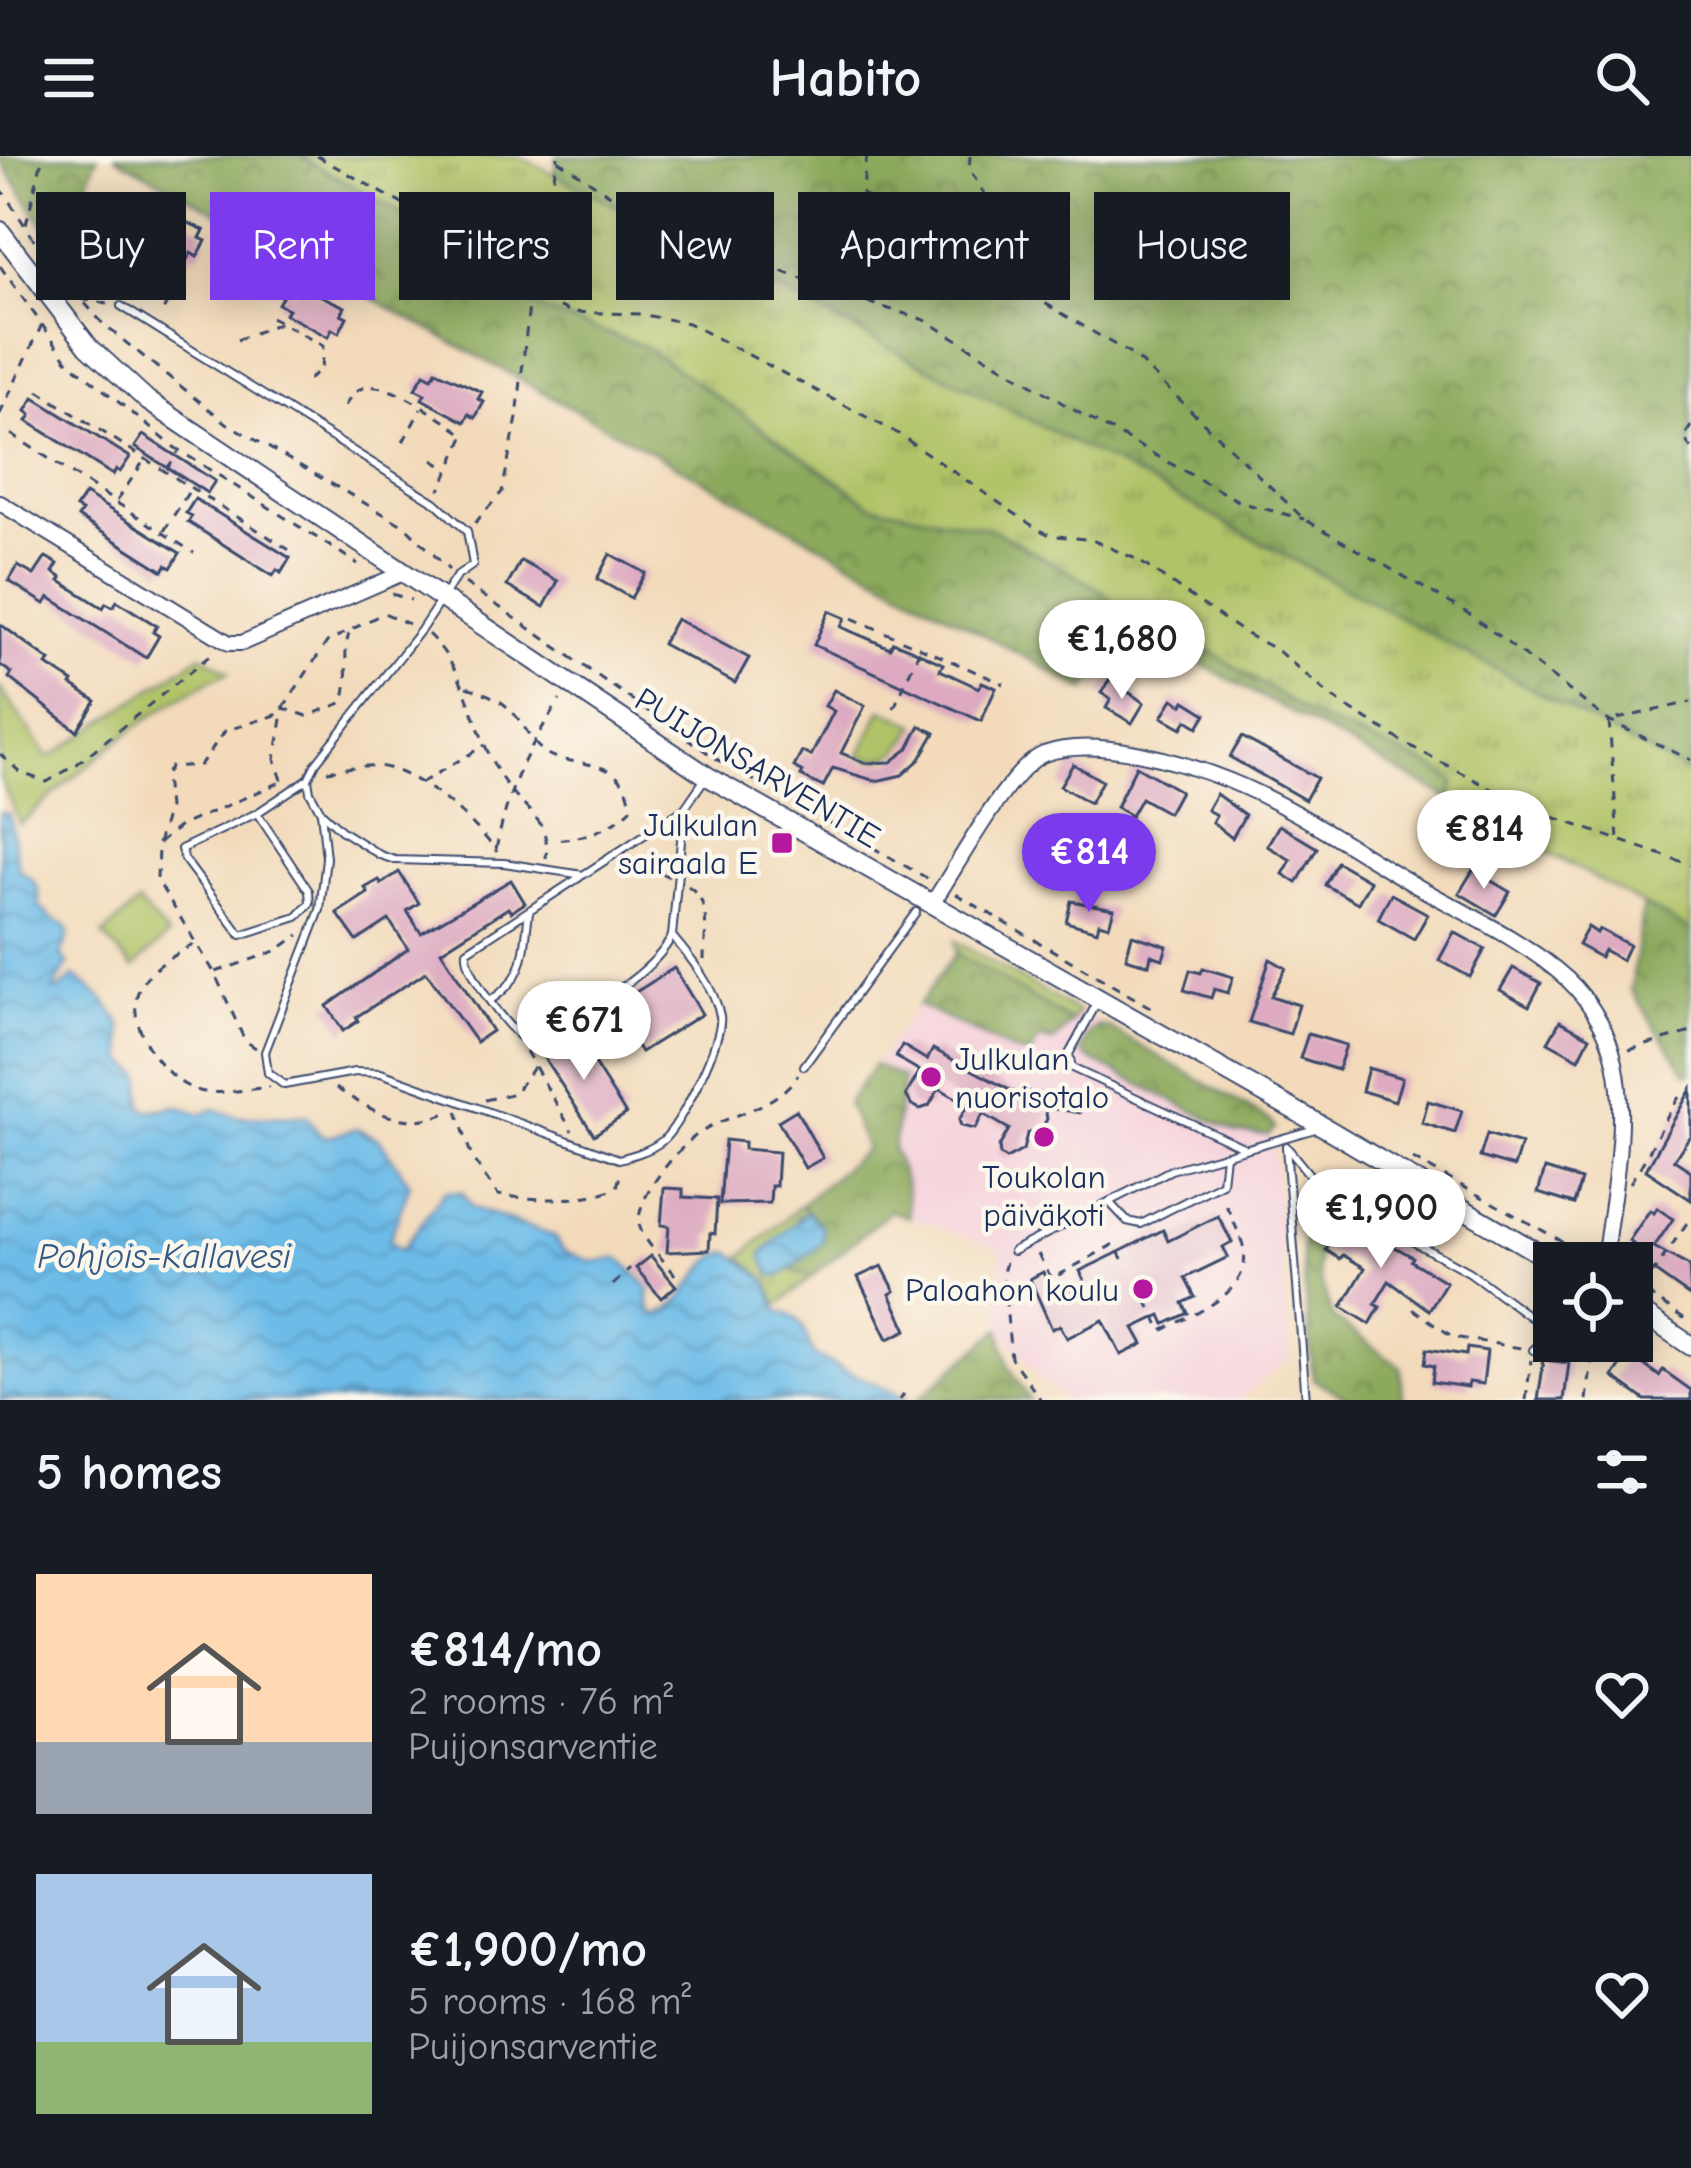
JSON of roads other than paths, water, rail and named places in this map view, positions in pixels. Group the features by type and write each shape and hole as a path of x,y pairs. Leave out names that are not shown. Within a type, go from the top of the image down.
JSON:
{"main road":[{"name":"PUIJONSARVENTIE","path":"0,231 88,346 148,401 707,776 923,909 1099,1000 1533,1250"},
{"path":"1653,1312 1691,1346"}],"street":[{"path":"0,503 229,643 242,643 405,572"},
{"path":"923,909 944,887 1006,790 1044,754 1102,749 1189,766 1262,796 1544,961 1587,1000 1615,1054 1621,1110 1606,1242"}],"lane":[{"path":"121,306 435,502 467,531 473,565 456,577 308,779 256,813 181,849 241,934 297,917 310,903 309,891 256,813"},
{"path":"684,809 672,936 645,970 537,1040 515,1034 466,963 467,951 684,809 707,776"},
{"path":"308,779 320,812 326,858 320,910 265,1052 268,1073 284,1085 317,1076 381,1073 619,1159 650,1149 666,1139 680,1119 720,1031 720,1014 692,960 672,936"},
{"path":"320,812 342,831 395,860 505,863 583,875"},
{"path":"804,1066 923,909"},
{"path":"491,1000 519,976 529,912"},
{"path":"1099,1000 1069,1054 1072,1068 1246,1149"},
{"path":"1013,1251 1171,1170 1286,1142 1324,1127"},
{"path":"1286,1142 1316,1187 1469,1272 1533,1319"},
{"path":"1286,1142 1306,1400"},
{"path":"1108,1202 1127,1221 1141,1224 1218,1185 1226,1171 1225,1155"}],"water":[{"name":"Pohjois-Kallavesi","path":"0,812 9,815 19,870 36,884 39,906 69,933 61,956 68,964 53,990 75,976 105,1001 121,1024 125,1061 142,1076 142,1106 148,1111 178,1106 201,1114 215,1109 237,1117 307,1116 319,1134 329,1137 357,1128 379,1139 410,1184 389,1241 401,1251 444,1192 462,1192 471,1207 553,1236 564,1251 593,1262 620,1258 649,1288 654,1316 677,1303 709,1263 731,1252 766,1280 778,1310 800,1323 815,1356 910,1400 0,1400"},
{"path":"807,1212 823,1228 822,1243 781,1276 771,1275 761,1254"}],"place":[{"name":"Julkulan sairaala E","path":"782,843"},
{"name":"Julkulan nuorisotalo","path":"931,1077"},
{"name":"Toukolan päiväkoti","path":"1044,1137"},
{"name":"Paloahon koulu","path":"1143,1289"}]}
